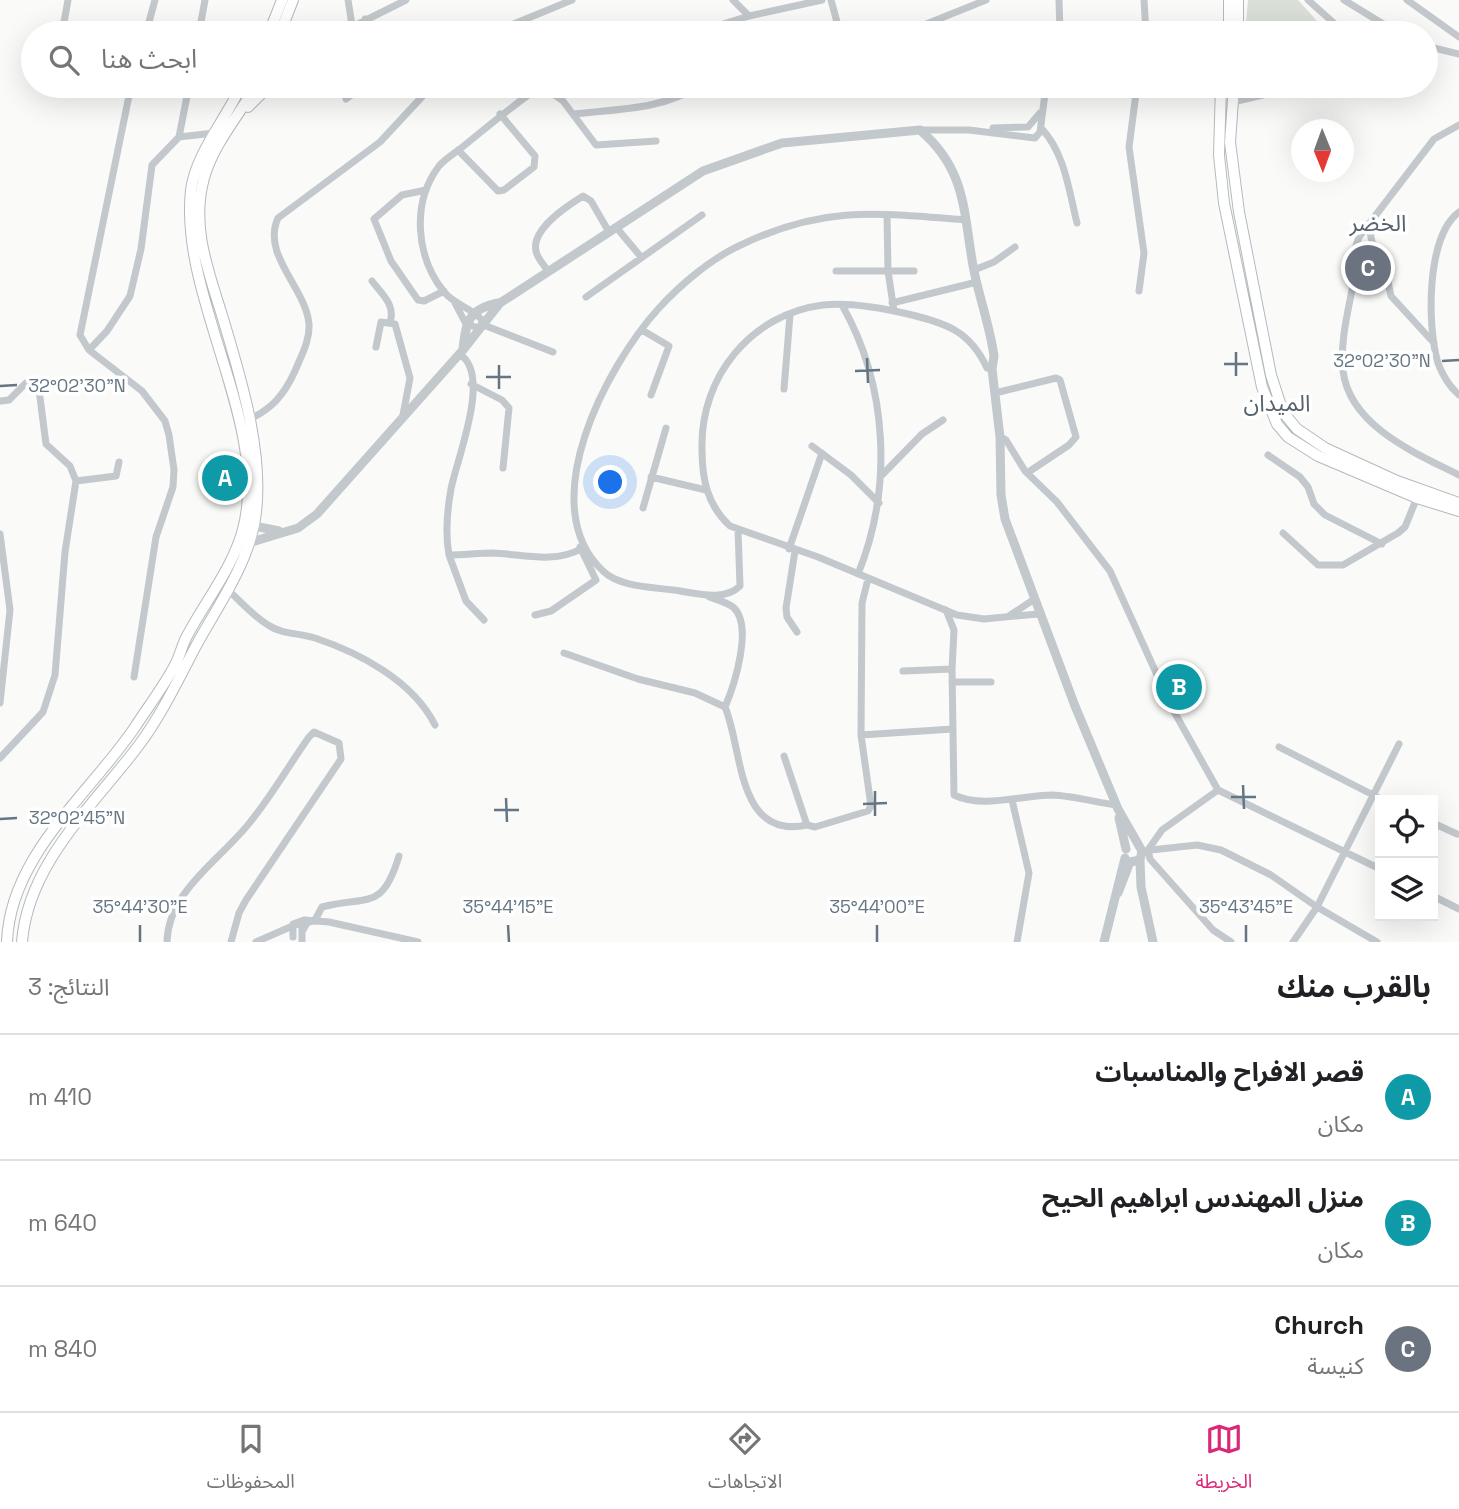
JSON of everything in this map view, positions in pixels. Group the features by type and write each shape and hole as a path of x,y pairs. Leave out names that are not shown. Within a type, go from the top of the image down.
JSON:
{"main road":[{"path":"274,21 282,0"},
{"path":"285,21 293,0"},
{"path":"1230,0 1230,21"},
{"path":"1238,0 1238,21"},
{"path":"22,942 31,898 41,875 79,819 140,745 209,625 254,526 257,478 248,420 234,358 189,237 192,188 215,133 235,98"},
{"path":"241,114 247,98"},
{"path":"7,942 14,902 32,861 136,726 175,665 236,548 242,531 246,461 199,258 199,215 205,174 221,141 257,98"},
{"path":"1221,98 1219,155 1224,204 1267,405 1277,424 1298,445 1459,511"},
{"path":"1233,98 1230,142 1238,201 1278,402 1288,419 1308,438 1418,494 1459,503"},
{"path":"1221,103 1233,102"},
{"path":"197,619 209,625"}],"street":[{"path":"64,21 68,0"},
{"path":"149,21 155,0"},
{"path":"201,21 205,0"},
{"path":"348,0 351,21"},
{"path":"361,21 406,0"},
{"path":"521,21 572,0"},
{"path":"733,0 749,16"},
{"path":"733,21 822,0"},
{"path":"831,0 837,21"},
{"path":"934,21 986,0"},
{"path":"1059,0 1060,21"},
{"path":"1144,0 1145,21"},
{"path":"1308,0 1332,21"},
{"path":"1344,0 1378,21"},
{"path":"1407,0 1437,21"},
{"path":"1438,22 1459,37"},
{"path":"1438,49 1459,54"},
{"path":"129,98 80,332 89,350 129,378 165,421 174,470 173,487 153,553 134,677"},
{"path":"89,350 107,331 130,296 139,260 152,165 179,137 187,98"},
{"path":"248,420 265,414 278,401 289,384 308,337 305,307 277,248 274,231 278,218 380,142 421,98"},
{"path":"466,324 428,265 422,247 420,229 426,190 440,165 500,114 524,98"},
{"path":"560,98 596,145 656,141"},
{"path":"574,114 656,104 676,98"},
{"path":"1043,98 1040,112 1041,128 1052,140 1062,162 1077,223"},
{"path":"1135,98 1129,146 1144,253 1139,291"},
{"path":"1233,102 1250,98"},
{"path":"248,542 298,528 317,514 461,352 500,303 703,171 768,146 827,137 920,130 1023,128 1031,125 1040,112"},
{"path":"458,150 498,191 504,190 534,167 536,156 500,114"},
{"path":"1459,125 1434,138 1359,237 1354,250 1354,283 1343,358 1348,389 1358,408 1381,429 1417,454 1459,475"},
{"path":"969,130 1033,138 1041,128"},
{"path":"920,130 954,170 961,187 974,270 991,332 1004,519 1038,614 1135,855 1153,942"},
{"path":"179,137 215,133"},
{"path":"426,190 402,195 376,215 374,223 391,261 418,300 424,301 444,291"},
{"path":"548,271 537,254 537,239 551,222 578,198 587,196 613,230 640,257"},
{"path":"1459,212 1451,218 1439,237 1436,251 1434,343 1439,365 1459,395"},
{"path":"586,297 702,215"},
{"path":"535,615 551,611 596,580 581,549 575,487 584,433 609,381 642,330 675,292 740,245 806,220 827,215 887,215 966,220"},
{"path":"887,215 888,271 893,307"},
{"path":"1369,227 1373,247 1385,267 1391,296 1434,343"},
{"path":"974,270 994,262 1015,247"},
{"path":"836,271 914,271"},
{"path":"372,281 389,303 392,314 390,321"},
{"path":"893,307 977,282"},
{"path":"454,302 474,311 481,324"},
{"path":"484,620 466,601 449,555 448,508 469,424 471,384 468,364 461,352 466,324 474,311 500,303"},
{"path":"992,369 987,368 974,344 959,332 893,307 823,305 790,315 757,330 741,344 718,377 701,437 706,490 720,517 738,530 946,610 965,616 1005,619 1038,614"},
{"path":"842,305 854,325 878,415 882,475 874,534 858,574"},
{"path":"854,325 858,306"},
{"path":"784,389 790,315"},
{"path":"376,346 381,323 390,321 397,326 410,378 403,415"},
{"path":"466,324 481,324 553,352"},
{"path":"642,330 668,346 651,395"},
{"path":"995,393 1059,378 1060,380 1076,437 1069,445 1027,473"},
{"path":"0,758 38,719 51,694 67,534 76,481 70,466 46,444 38,382 26,383 9,400 1,401"},
{"path":"471,384 502,400 509,408 503,468"},
{"path":"882,475 922,434 943,420"},
{"path":"643,508 666,428"},
{"path":"1000,437 1006,440 1027,473 1058,502 1110,571 1159,682 1218,790 1375,866"},
{"path":"812,446 851,475 879,503"},
{"path":"797,632 786,608 792,550 822,453"},
{"path":"1268,456 1304,481 1314,504 1325,515 1382,544"},
{"path":"76,481 116,476 119,462"},
{"path":"651,477 706,490"},
{"path":"1283,533 1302,554 1318,565 1343,565 1382,544 1405,527 1418,494"},
{"path":"254,526 281,532"},
{"path":"707,596 734,592 740,586 738,530"},
{"path":"0,534 10,610 0,703"},
{"path":"580,536 590,555 610,577 707,596 734,608 742,623 733,687 725,707 730,720 737,764 754,803 776,825 791,828 807,825 815,827 868,811 871,807 861,735 862,603 868,579"},
{"path":"449,555 493,553 545,557 564,555 581,549"},
{"path":"227,589 267,625 315,638 358,656 402,684 424,704 435,725"},
{"path":"1005,619 1033,600"},
{"path":"946,610 954,629 954,795 963,798 1012,800 1059,796 1117,807"},
{"path":"954,629 965,616"},
{"path":"564,653 638,679 695,693 725,707"},
{"path":"902,671 952,669"},
{"path":"952,682 992,682"},
{"path":"861,735 953,729"},
{"path":"167,942 173,912 189,889 248,826 309,737 314,733 324,734 339,743 341,759 246,900 230,942"},
{"path":"1293,942 1317,907 1399,744"},
{"path":"1279,747 1373,796"},
{"path":"784,756 807,825"},
{"path":"1104,941 1117,894 1125,882 1135,855 1162,830 1218,790"},
{"path":"1012,800 1029,873 1017,942"},
{"path":"1438,825 1457,834"},
{"path":"1135,855 1198,845 1222,850 1272,876 1317,907 1377,942"},
{"path":"1135,855 1150,859 1213,930 1231,942"},
{"path":"302,942 307,923 315,920 322,908 379,896 392,880 399,856"},
{"path":"1438,898 1459,909"},
{"path":"257,942 293,924 315,920 418,942"},
{"path":"293,924 300,924 303,930"},
{"path":"293,924 294,940"},
{"path":"257,942 286,933 294,940"}],"shaded area":[{"path":"1248,0 1298,0 1317,21 1246,21"}],"place":[{"name":"Church","path":"1368,268"},
{"name":"قصر الافراح والمناسبات","path":"225,478"},
{"name":"منزل المهندس ابراهيم الحيح","path":"1179,687"}],"district":[{"name":"الخضر","path":"1378,223"},
{"name":"الميدان","path":"1277,403"}]}
